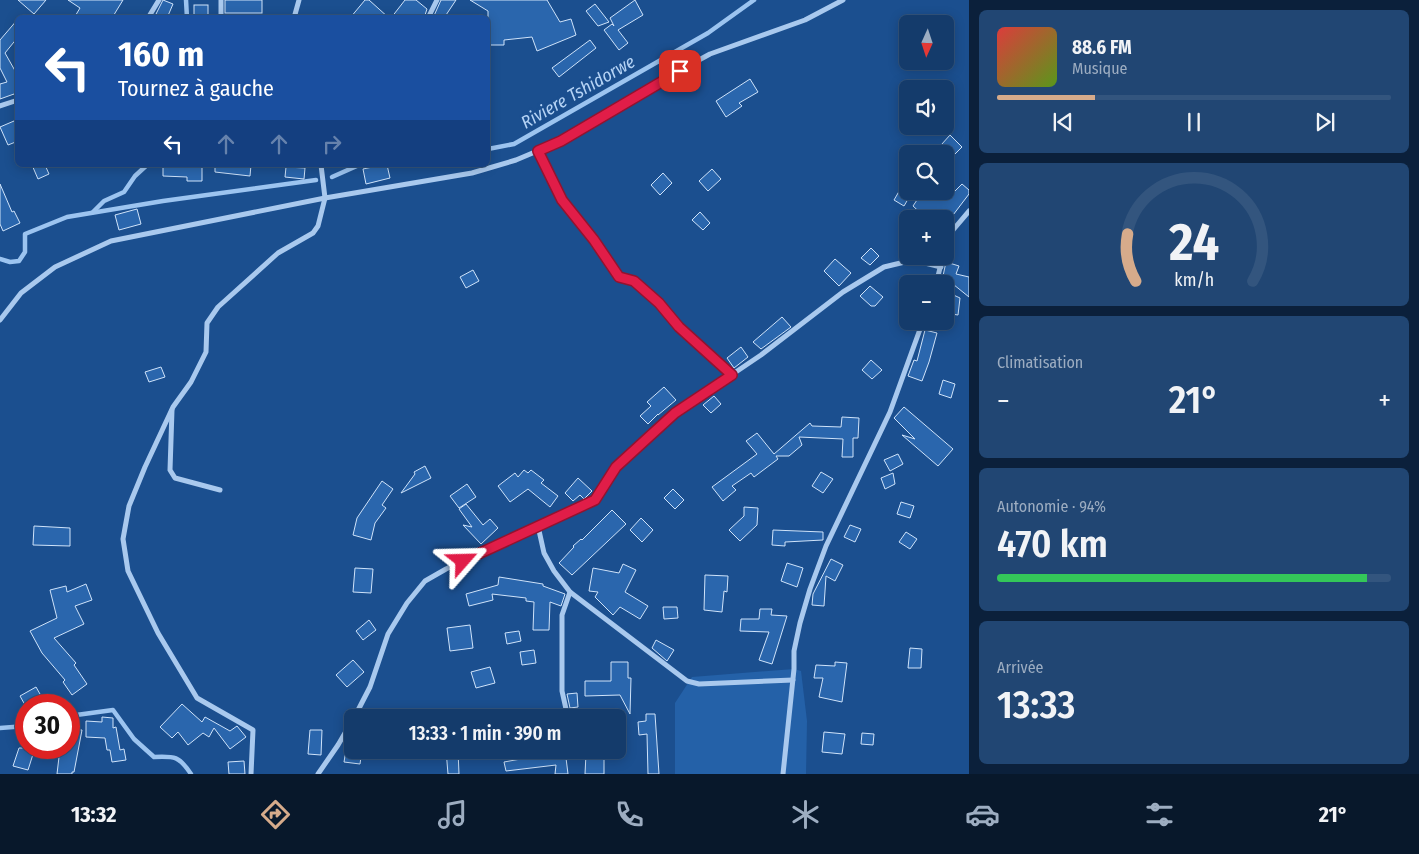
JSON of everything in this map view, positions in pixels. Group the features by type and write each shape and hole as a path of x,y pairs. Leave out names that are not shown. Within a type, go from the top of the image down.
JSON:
{"street":[{"path":"150,15 159,0"},
{"path":"221,0 221,15"},
{"path":"295,15 299,0"},
{"path":"430,15 437,0"},
{"path":"0,320 21,293 55,267 111,241 325,198 472,173 516,160 561,141 664,79 710,54 805,20 843,0"},
{"path":"0,106 15,101"},
{"path":"538,151 562,200 594,240 619,277 634,281 659,303 679,327 732,375"},
{"path":"251,774 254,730 197,698 158,633 128,571 123,540 129,506 173,407 191,382 206,352 207,324 218,307 278,253 314,233 318,226 325,198 319,167"},
{"path":"954,229 969,211"},
{"path":"359,709 370,687 388,634 407,603 425,582 446,569 595,500 616,467 675,413 762,355 843,292 884,267 914,260 941,267 939,275"},
{"path":"783,774 794,669 794,651 810,589 826,546 890,412 920,330"},
{"path":"173,407 170,470 175,478 220,490"},
{"path":"538,526 544,553 554,571 570,592 687,681 699,684 792,680"},
{"path":"566,709 562,691 562,615 570,592"},
{"path":"318,774 344,735"}],"shaded area":[{"path":"794,669 801,671 807,721 806,774 675,774 675,703 692,677"}],"building":[{"path":"18,0 46,0 34,14"},
{"path":"68,0 123,0 114,15 76,15 80,8"},
{"path":"163,0 173,4 168,15 156,14"},
{"path":"225,0 262,0 262,13 225,13"},
{"path":"365,0 369,0 386,15 352,15"},
{"path":"405,0 416,0 427,9 425,15 393,15"},
{"path":"441,0 456,0 446,15 434,15"},
{"path":"470,0 547,0 560,22 571,19 576,35 537,51 532,37 504,40 504,45 490,45 490,15 488,15 488,11"},
{"path":"635,0 643,15 618,30 628,43 619,50 604,30 612,24 614,26 610,18"},
{"path":"595,4 609,22 598,26 586,11"},
{"path":"194,5 208,5 208,15 194,15"},
{"path":"15,22 15,41 5,53 15,71 15,96 14,94 0,99 0,84 7,82 0,68 0,40"},
{"path":"590,40 596,48 559,77 552,68"},
{"path":"750,79 758,92 739,103 742,106 726,117 716,101"},
{"path":"14,121 15,142 8,145 0,127"},
{"path":"950,135 962,147 954,155 954,145 941,145"},
{"path":"33,167 46,167 49,174 38,179"},
{"path":"163,167 202,167 202,181 187,181 187,177 163,176"},
{"path":"215,167 251,167 250,176 215,172"},
{"path":"286,167 305,168 304,179 285,177"},
{"path":"387,167 390,178 366,184 363,169"},
{"path":"712,169 721,179 708,191 699,181"},
{"path":"663,173 672,183 660,195 651,185"},
{"path":"0,184 12,212 14,211 20,223 3,231 0,224"},
{"path":"962,184 969,190 969,194 954,214 954,210 917,210 913,206 917,200 954,200 955,191"},
{"path":"899,191 899,200 908,200 904,206 894,200"},
{"path":"137,209 141,224 119,230 115,215"},
{"path":"700,212 710,223 703,230 692,220"},
{"path":"871,248 879,256 870,265 861,258"},
{"path":"835,259 851,273 839,286 824,271"},
{"path":"945,265 959,266 956,274 969,277 969,297 954,285 954,275 943,275"},
{"path":"473,270 479,281 466,288 460,277"},
{"path":"870,286 883,297 875,306 871,306 860,296"},
{"path":"954,295 960,298 958,315 954,314"},
{"path":"782,317 791,327 761,349 753,342"},
{"path":"925,330 937,333 922,381 908,376 914,360 917,361"},
{"path":"741,347 748,357 734,368 727,358"},
{"path":"871,360 882,370 872,379 862,370"},
{"path":"161,367 165,377 149,382 145,372"},
{"path":"943,380 955,384 951,398 939,394"},
{"path":"664,387 676,400 648,424 640,416 651,406 647,402"},
{"path":"714,396 721,404 711,413 703,405"},
{"path":"904,407 953,449 938,466 902,435 915,439 894,418"},
{"path":"842,417 859,418 858,438 853,438 853,457 842,457 843,439 799,437 802,445 789,456 776,456 778,459 754,477 751,473 732,486 736,490 723,501 712,487 757,454 746,441 757,433 774,454 810,423 812,426 841,427"},
{"path":"898,454 903,464 890,471 884,460"},
{"path":"425,466 431,478 401,493 415,474 414,472"},
{"path":"524,470 528,473 531,470 544,480 541,483 558,496 550,507 528,489 510,502 498,486 515,473 518,477"},
{"path":"821,472 833,479 823,493 812,486"},
{"path":"893,473 895,484 885,489 881,478"},
{"path":"578,478 592,491 584,499 580,495 573,501 565,493"},
{"path":"382,481 393,489 382,505 386,508 375,523 371,540 353,535 357,518"},
{"path":"467,484 476,497 459,508 450,496"},
{"path":"673,489 684,500 675,509 664,498"},
{"path":"901,502 914,506 910,518 897,514"},
{"path":"466,504 483,525 490,519 498,528 481,544 463,525 472,527 459,509"},
{"path":"744,507 758,508 757,525 740,541 729,530 744,516"},
{"path":"612,510 626,524 572,575 559,563 573,546 582,540"},
{"path":"641,518 653,530 642,542 630,530"},
{"path":"850,525 861,529 855,542 844,537"},
{"path":"34,526 70,528 70,546 33,545"},
{"path":"773,530 823,532 823,540 785,542 785,546 772,545"},
{"path":"906,532 917,539 910,549 899,542"},
{"path":"831,559 843,565 835,581 826,576 824,606 812,605 813,594"},
{"path":"787,563 803,568 797,587 781,581"},
{"path":"623,564 636,570 625,592 648,606 640,619 620,607 613,615 595,597 598,592 589,591 593,568 619,573"},
{"path":"355,568 373,569 371,593 353,592"},
{"path":"705,575 728,576 727,592 724,591 722,612 704,610"},
{"path":"499,577 543,584 543,586 565,594 561,606 550,602 549,630 533,630 534,602 526,601 526,598 492,594 493,600 469,606 466,594 498,585"},
{"path":"86,584 92,600 75,606 84,624 54,638 76,663 74,665 87,684 73,694 71,694 63,682 65,680 42,653 30,631 57,618 50,590 66,586 67,592"},
{"path":"663,607 677,607 678,618 664,619"},
{"path":"760,609 772,609 771,615 787,616 772,664 759,660 769,632 740,631 741,619 759,619"},
{"path":"369,620 376,630 363,640 356,631"},
{"path":"470,625 473,648 450,651 447,628"},
{"path":"519,631 521,641 507,644 505,633"},
{"path":"656,640 674,650 667,661 652,648"},
{"path":"910,648 922,649 921,668 908,668"},
{"path":"534,650 536,663 522,665 520,652"},
{"path":"353,660 364,672 347,687 336,675"},
{"path":"611,662 628,662 628,678 631,678 630,714 620,695 585,696 585,681 611,681"},
{"path":"835,662 847,663 842,702 819,697 823,678 814,678 816,665 835,666"},
{"path":"490,667 495,683 476,688 471,672"},
{"path":"36,687 40,694 24,694"},
{"path":"577,693 578,707 570,708 567,694"},
{"path":"182,704 202,722 205,717 230,731 237,726 246,737 230,749 214,728 209,737 203,733 188,745 178,732 172,738 160,727"},
{"path":"646,714 655,714 659,774 648,774 647,734 639,735 638,722 646,721"},
{"path":"102,717 113,718 113,728 116,727 120,750 124,749 126,760 112,762 105,738 86,737 86,721 102,722"},
{"path":"310,730 322,730 321,755 308,754"},
{"path":"824,732 845,734 842,754 822,752"},
{"path":"862,733 874,734 873,745 861,744"},
{"path":"15,759 32,759 28,770 13,766"},
{"path":"59,759 76,759 72,774 57,774"},
{"path":"344,759 361,759 360,764 344,762"},
{"path":"447,759 458,759 459,774 448,774"},
{"path":"521,759 566,759 568,774 555,774 556,765 506,771 504,762"},
{"path":"586,759 604,759 604,774 585,774"},
{"path":"244,761 245,774 229,774 228,762"}],"waterway":[{"path":"186,0 187,15"},
{"name":"Riviere Tshidorwe","path":"490,149 514,144 708,33 754,0"},
{"path":"93,212 104,201 124,192 135,176 145,167"},
{"name":"Riviere Tshidorwe","path":"332,177 354,167"},
{"path":"0,259 10,262 19,261 25,252 25,234 67,217 163,201 316,180"},
{"path":"80,714 113,710 134,739 154,757 176,758 180,760 191,774"},
{"path":"0,728 15,727"}],"route":[{"path":"463,561 595,500 616,467 675,413 732,375 679,327 659,303 634,281 619,277 594,240 562,200 538,151 561,141 680,71"}]}
